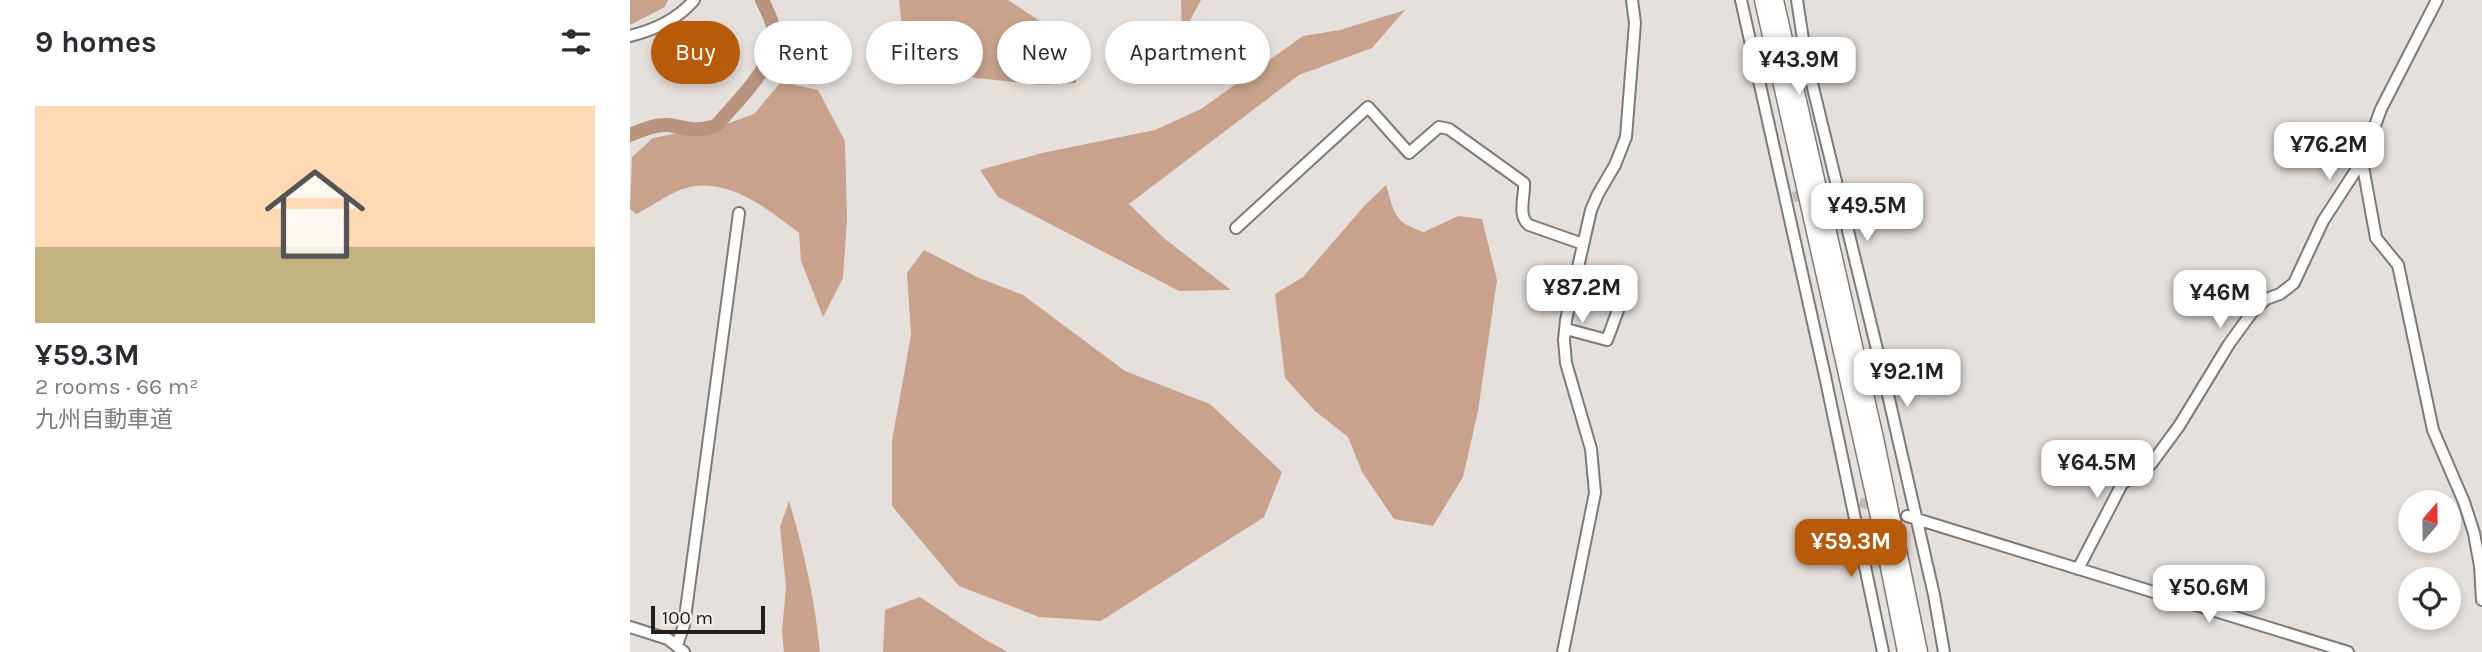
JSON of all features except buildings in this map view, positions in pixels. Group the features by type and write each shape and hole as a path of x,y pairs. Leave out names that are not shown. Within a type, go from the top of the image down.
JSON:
{"highway":[{"path":"1763,0 1876,500 1906,652"},
{"path":"1775,0 1878,451 1919,652"}],"street":[{"path":"630,36 646,32 680,14 694,0"},
{"path":"1563,652 1593,514 1596,485 1591,449 1566,363 1566,329 1591,210 1615,165 1626,136 1635,23 1632,0"},
{"path":"1741,0 1789,198 1856,501 1883,652"},
{"path":"1797,0 1806,59 1834,187 1886,386 1911,517 1934,595 1944,652"},
{"path":"2078,569 2122,484 2151,464 2179,426 2229,344 2253,311 2266,299 2294,283 2323,221 2362,160 2381,109 2437,0"},
{"path":"1236,228 1368,107 1409,153 1439,127 1449,129 1524,183 1524,221 1583,244"},
{"path":"2362,160 2376,238 2398,265 2433,430 2465,502 2474,533 2482,600"},
{"path":"630,627 668,639 681,648 739,213"},
{"path":"1566,329 1607,340 1622,302"},
{"path":"1911,517 2348,652"}],"shaded area":[{"path":"630,0 668,0 665,7 630,25"},
{"path":"899,0 1008,0 1039,21 997,21 997,80 983,79 983,21 901,21"},
{"path":"1181,0 1201,0 1190,21 1182,21"},
{"path":"1405,10 1372,48 1299,75 1129,204 1165,239 1231,290 1179,291 998,197 980,170 1042,153 1155,130 1201,109 1236,84 1270,84 1270,60 1303,36 1340,30"},
{"path":"779,84 818,90 845,141 847,219 843,278 823,317 801,261 799,233 759,204 728,190 696,186 674,192 636,214 630,209 632,157 653,138 729,123 754,114"},
{"path":"1386,185 1401,221 1424,232 1458,216 1482,219 1497,280 1478,411 1463,477 1433,526 1394,519 1362,472 1348,437 1315,411 1285,378 1275,294 1303,277 1365,205"},
{"path":"924,250 979,278 1023,295 1125,371 1210,404 1282,472 1264,517 1101,621 1039,617 959,586 892,506 892,441 911,335 907,273"},
{"path":"789,501 808,576 820,652 784,652 782,631 786,587 780,527"},
{"path":"920,597 1008,652 883,652 885,610"}],"waterway":[{"path":"630,135 659,125 698,129 717,125 754,82 769,57 774,31 762,0"}],"tunnel":[{"path":"1793,197 1831,188"},
{"path":"1860,502 1907,516"}]}
